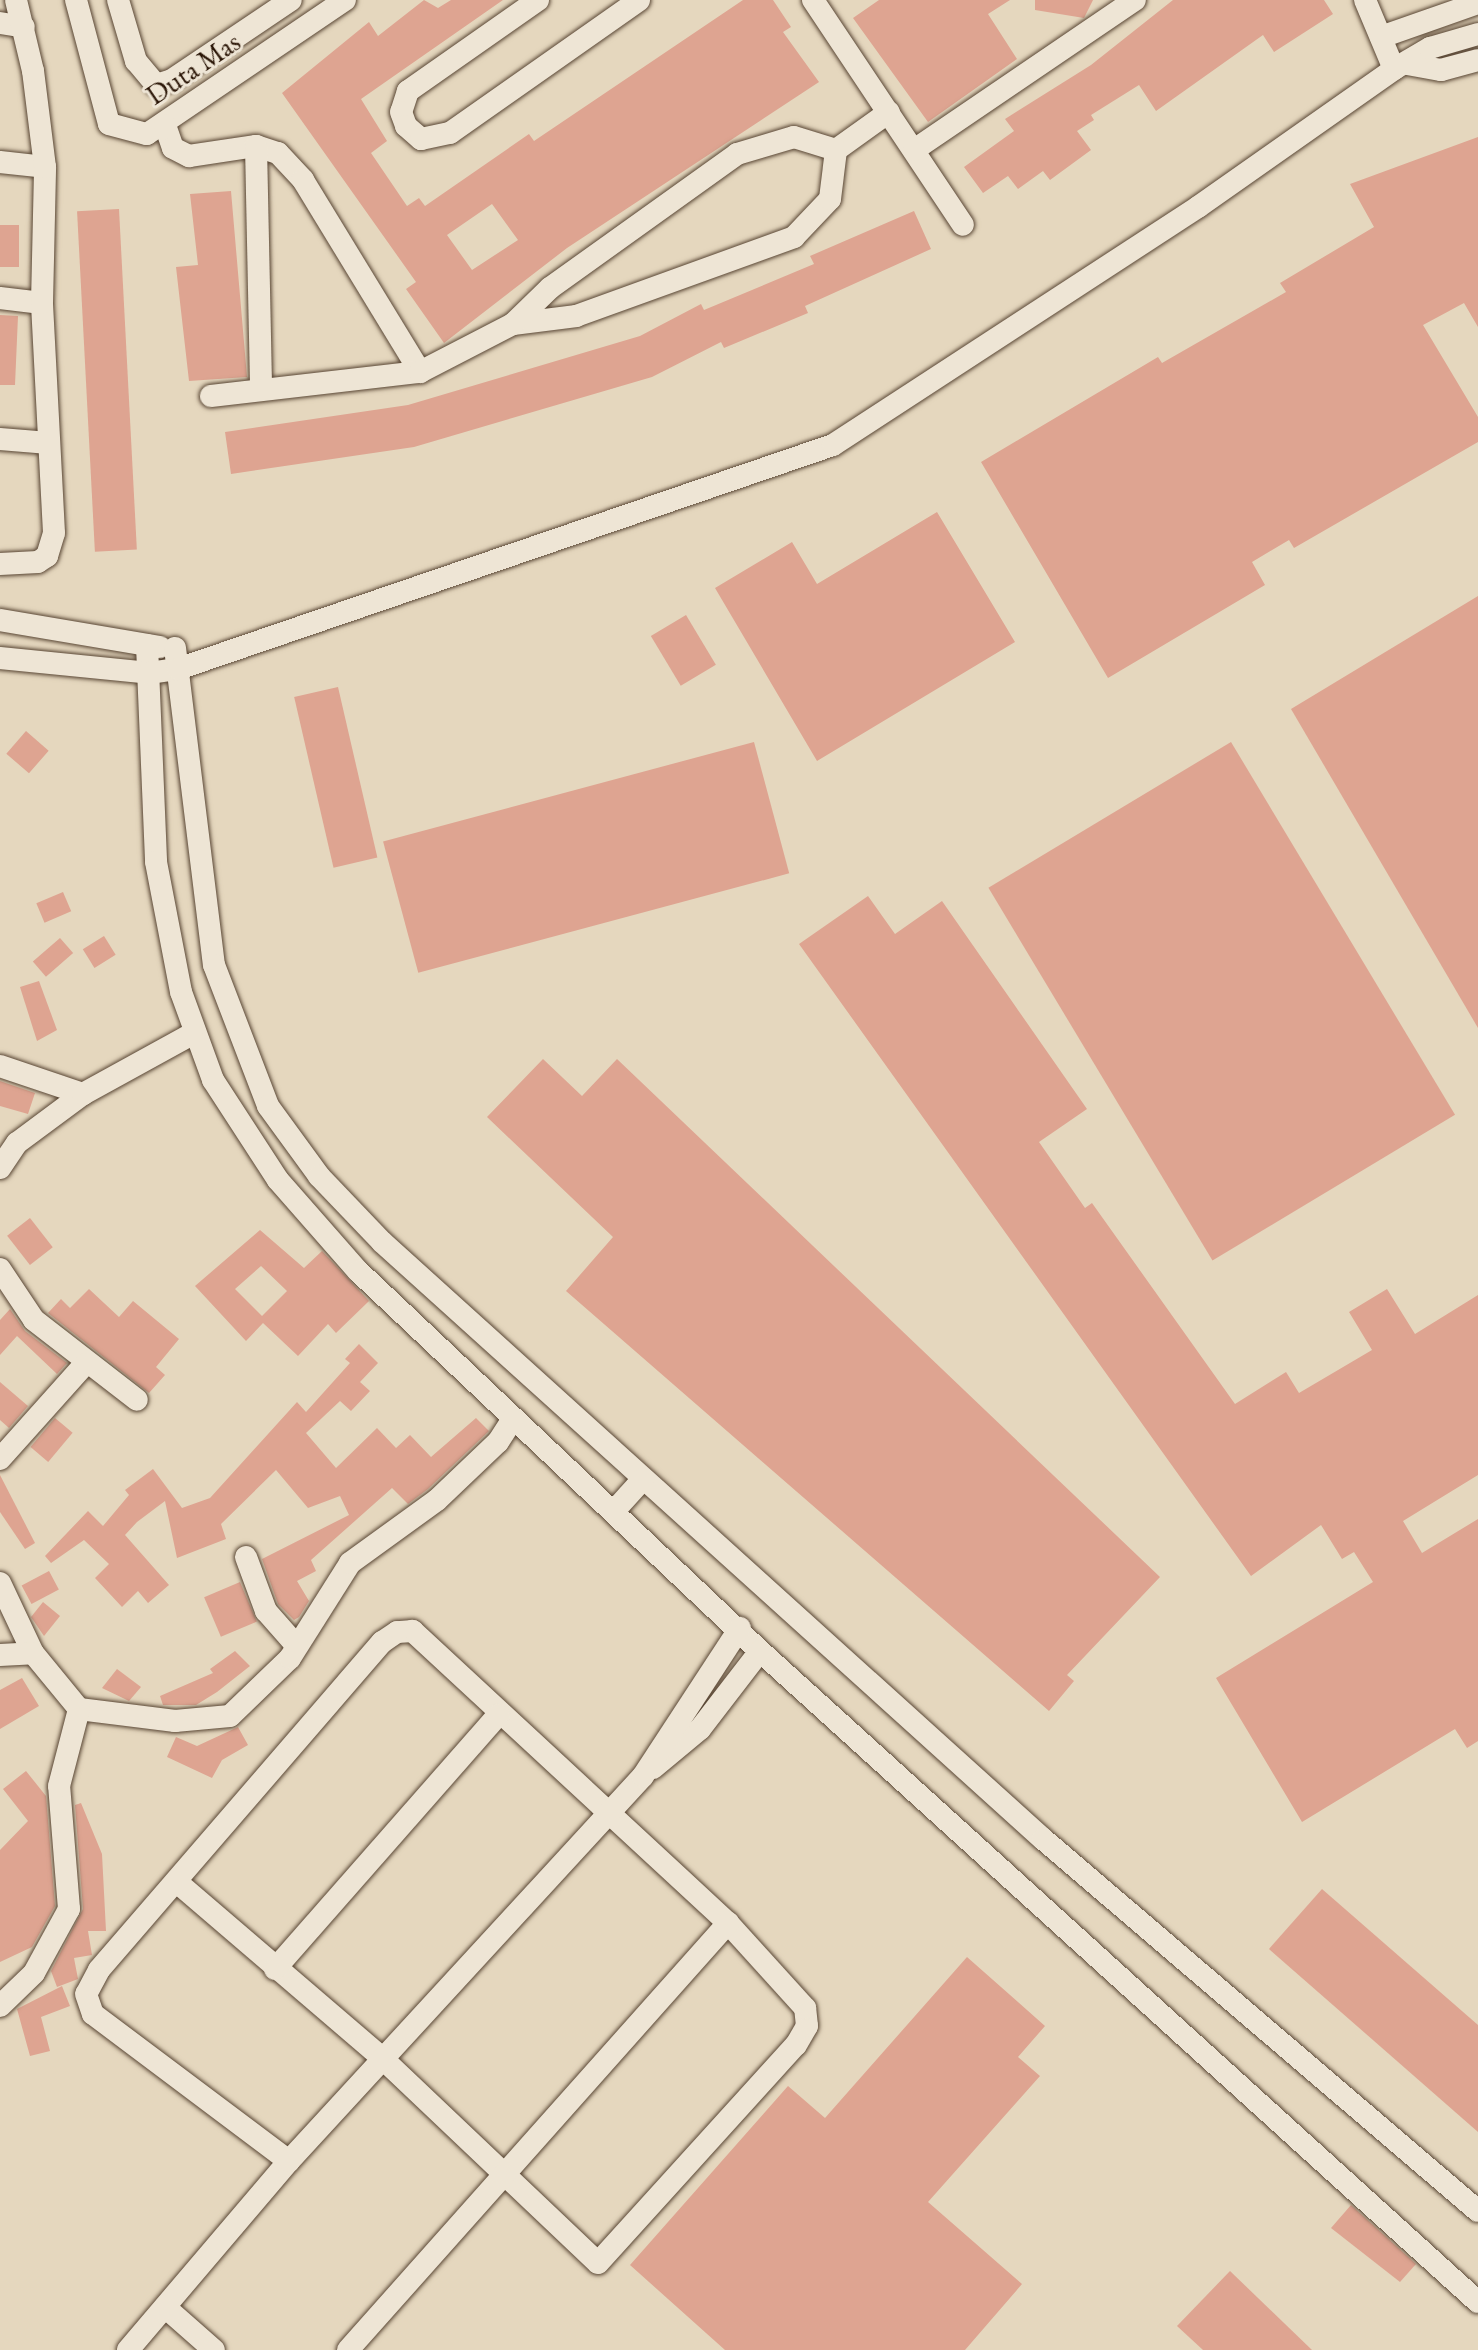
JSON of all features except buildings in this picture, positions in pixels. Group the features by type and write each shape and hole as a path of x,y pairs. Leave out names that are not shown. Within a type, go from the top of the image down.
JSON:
{"street":[{"path":"0,564 38,562 52,547 42,303 45,167 24,27 16,0"},
{"name":"Duta Mas","path":"76,0 109,124 147,134 165,125 345,0"},
{"name":"Duta Mas","path":"118,0 136,61 156,85 291,0"},
{"path":"538,0 408,91 401,112 406,126 421,139 450,133 639,0"},
{"path":"914,150 1135,0"},
{"path":"1365,0 1381,37 1400,66"},
{"path":"819,2 963,225"},
{"path":"1381,37 1478,3"},
{"path":"0,23 24,27"},
{"path":"0,620 147,645 177,658 211,660 833,445 1198,207 1400,66 1430,48 1478,34"},
{"path":"1400,66 1441,70 1478,60"},
{"path":"513,324 576,316 794,237 830,199 836,150 889,112"},
{"path":"165,125 173,148 189,156 256,146 278,153 303,180 420,372"},
{"path":"211,396 420,372 513,324 550,288 737,154 794,137 836,150"},
{"path":"256,146 261,389"},
{"path":"0,162 45,167"},
{"path":"0,298 42,303"},
{"path":"0,439 49,443"},
{"path":"147,645 156,862 192,1034 238,1122 278,1180 358,1271 740,1628 760,1651 1478,2302"},
{"path":"0,658 149,673 177,658"},
{"path":"177,658 214,965 268,1106 363,1225 1043,1839 1478,2211"},
{"path":"0,1168 17,1143 83,1094 192,1034"},
{"path":"0,1066 83,1094"},
{"path":"0,1269 34,1320 85,1364 137,1400"},
{"path":"0,1459 85,1364"},
{"path":"0,1583 33,1653 79,1709 175,1721 230,1716 273,1679 350,1563 437,1500 498,1442 513,1419"},
{"path":"615,1510 643,1479"},
{"path":"246,1557 266,1611 296,1645"},
{"path":"128,2350 289,2161 610,1815 643,1776 740,1628"},
{"path":"178,1883 383,2059 598,2263 786,2056 807,2026 805,2008 728,1923 498,1715 413,1631 397,1632 382,1642 178,1883 99,1970 86,1994 93,2014 289,2161"},
{"path":"643,1776 700,1729 760,1651"},
{"path":"0,1655 33,1653"},
{"path":"0,2006 34,1973 69,1909 59,1786 79,1709"},
{"path":"275,1969 498,1715"},
{"path":"348,2350 728,1923"},
{"path":"165,2307 214,2350"}]}
